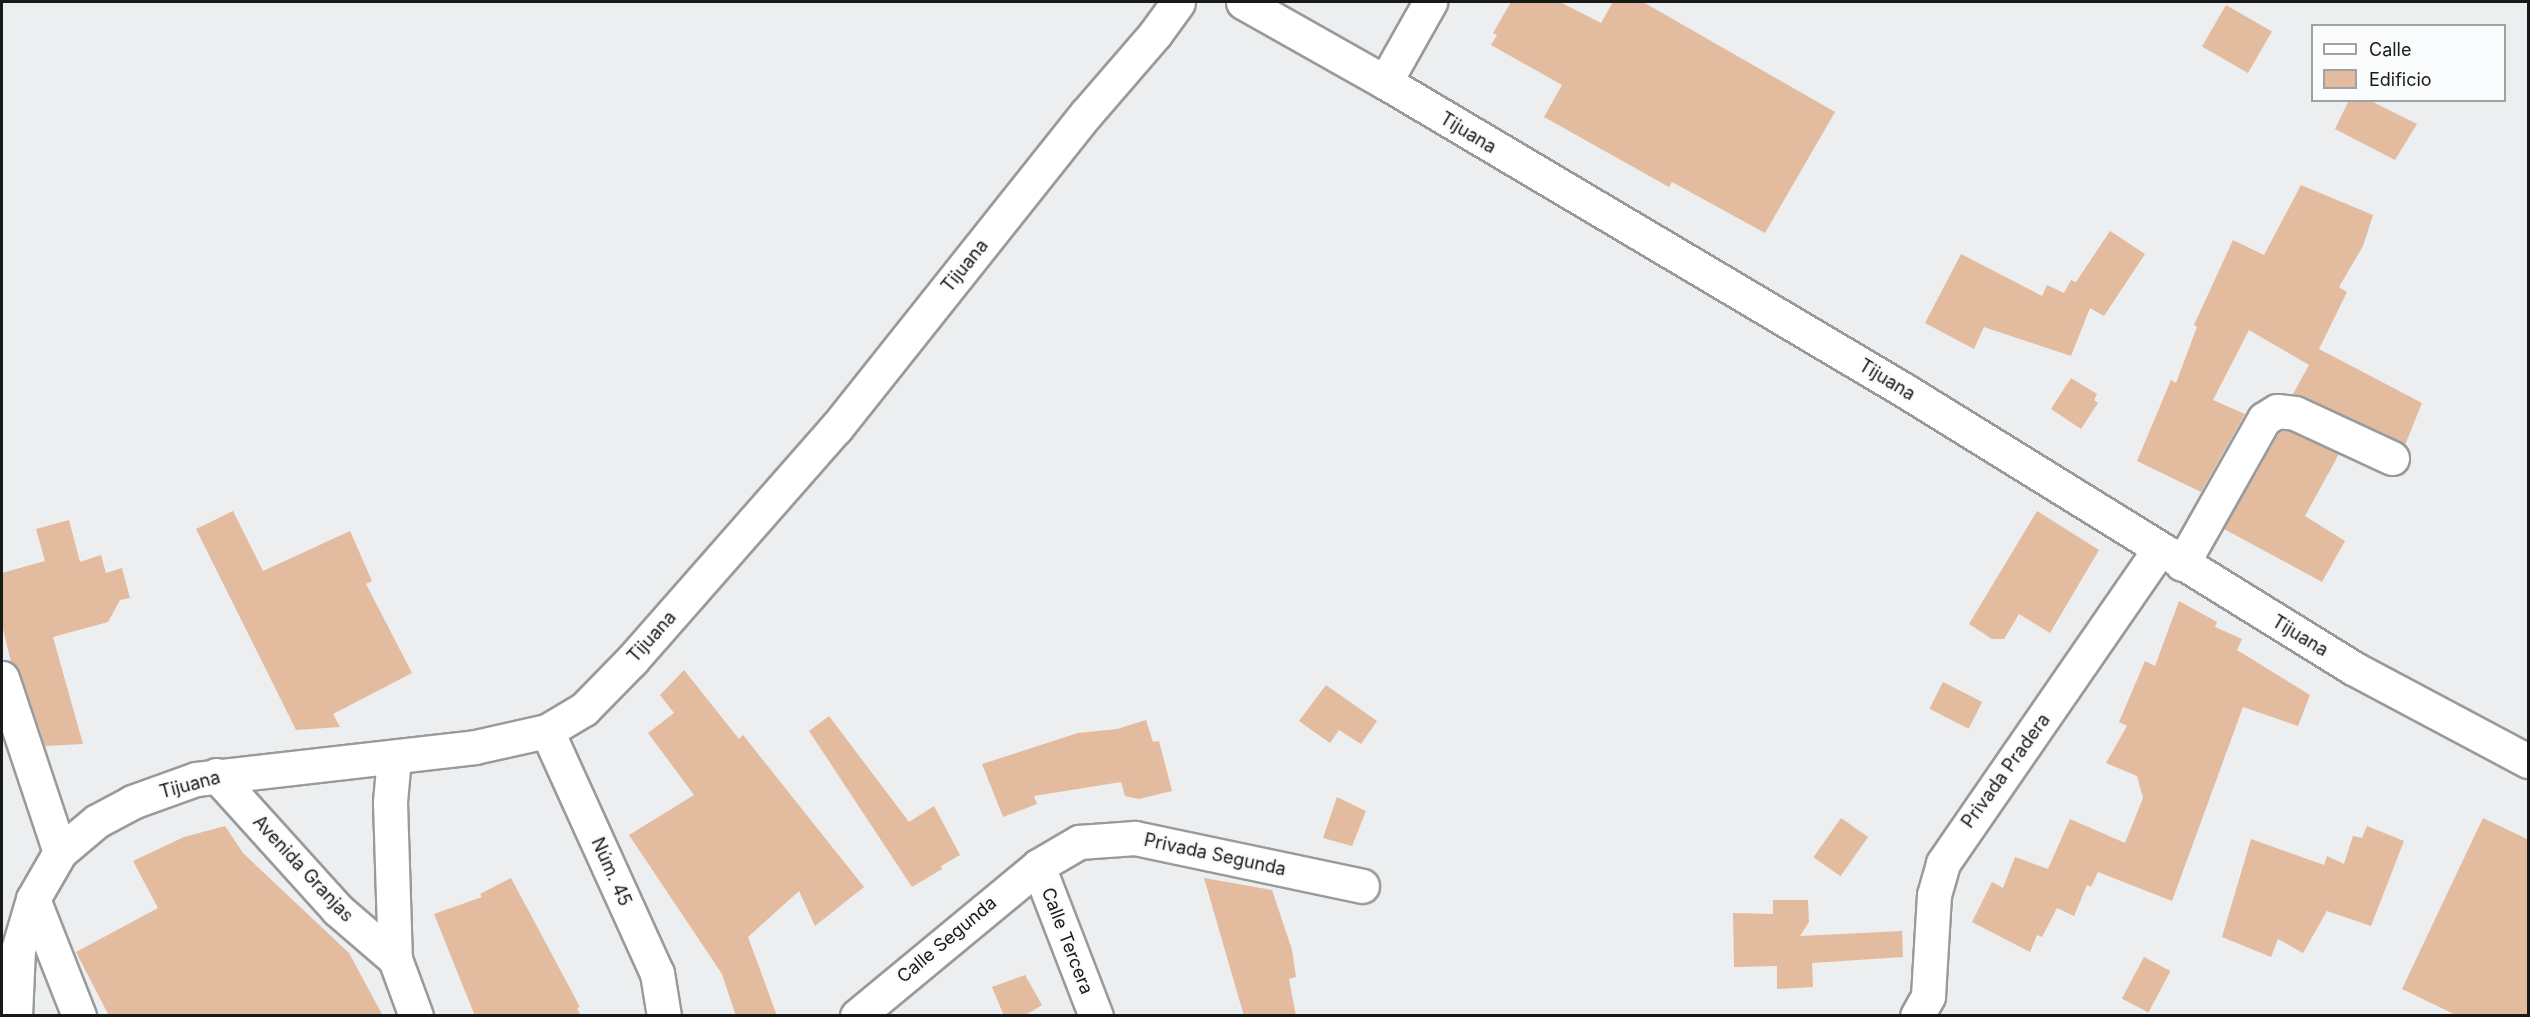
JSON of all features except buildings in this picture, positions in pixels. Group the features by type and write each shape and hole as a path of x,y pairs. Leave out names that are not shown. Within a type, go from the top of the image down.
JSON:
{"street":[{"name":"Tijuana","path":"15,1016 18,950 33,899 60,852 97,821 132,802 196,779 216,775 475,747 548,731 584,709 632,660 836,428 1086,114 1155,34 1178,2"},
{"name":"Tijuana","path":"1243,2 1385,82 1904,390 2170,557 2353,668 2529,761"},
{"path":"1385,82 1430,2"},
{"name":"Privada Pradera","path":"1917,1016 1928,996 1934,895 1943,863 2170,557 2264,419 2277,411 2295,413 2392,458"},
{"path":"2,678 60,852"},
{"name":"Núm. 45","path":"548,731 657,974 664,1016"},
{"name":"Avenida Granjas","path":"394,757 390,802 395,959 416,1016"},
{"name":"Avenida Granjas","path":"216,775 338,909 395,959"},
{"name":"Privada Segunda","path":"1038,866 1079,842 1135,838 1362,886"},
{"name":"Calle Segunda","path":"857,1016 1038,866"},
{"name":"Calle Tercera","path":"1038,866 1096,1016"},
{"path":"33,899 79,1016"}]}
